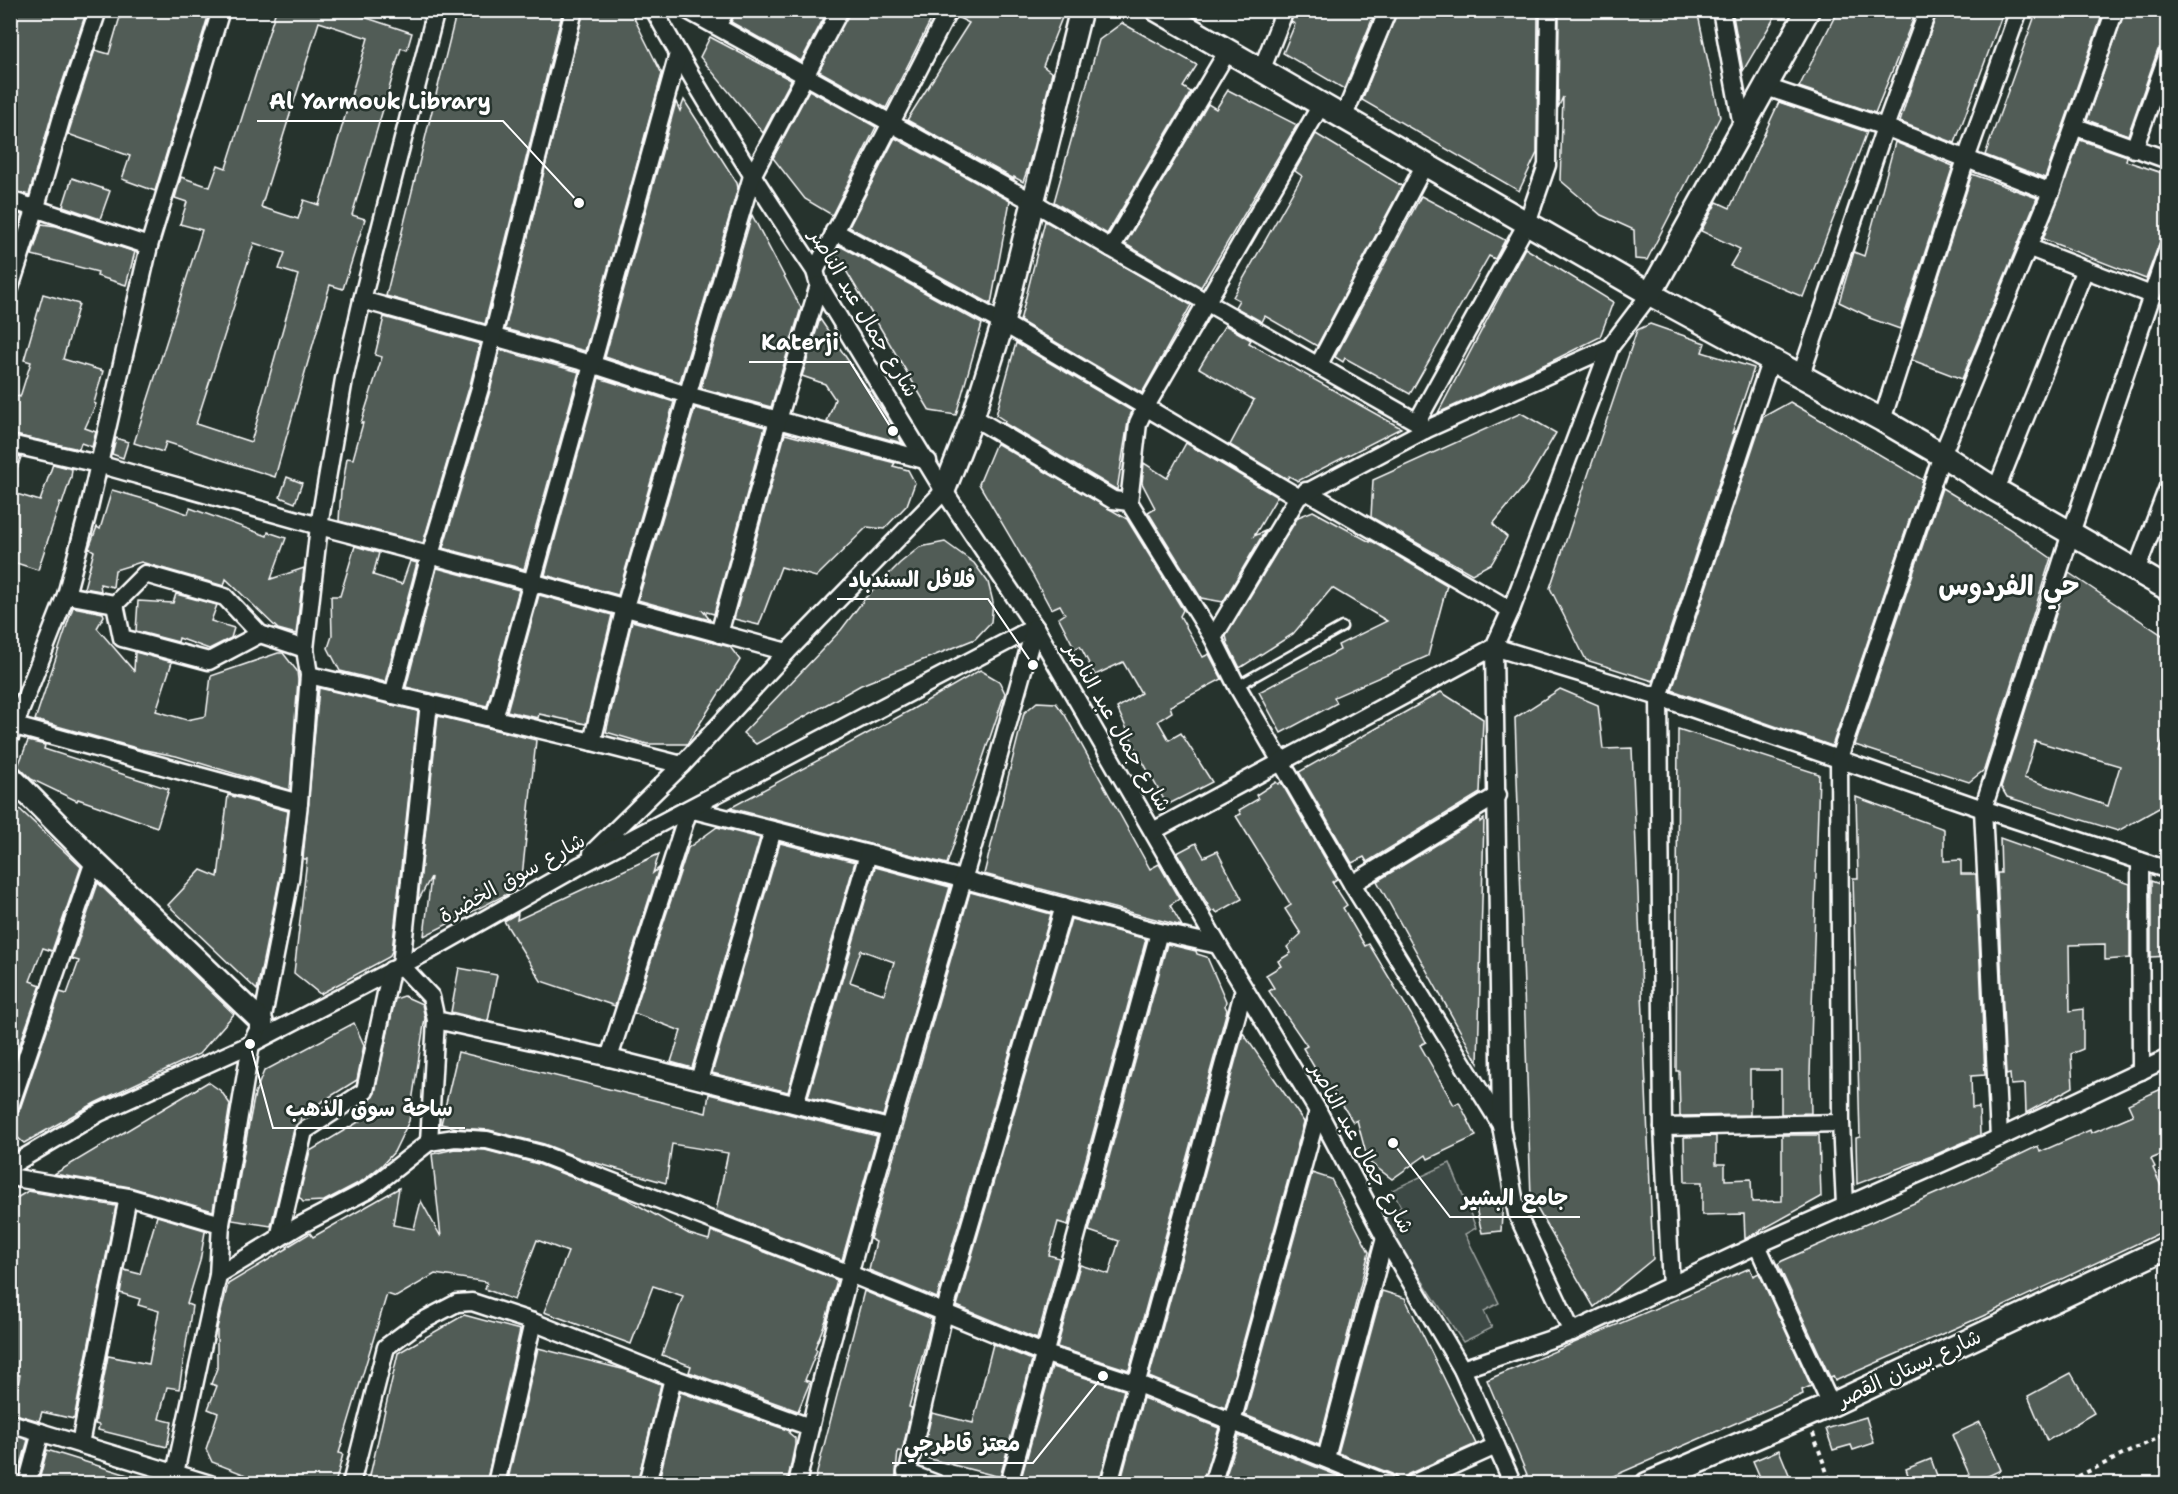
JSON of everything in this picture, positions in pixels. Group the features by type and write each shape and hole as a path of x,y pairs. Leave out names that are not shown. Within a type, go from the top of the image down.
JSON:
{"main road":[{"path":"1157,10 1650,294 1882,420 1996,490 2168,589"},
{"path":"1650,294 1808,10"},
{"name":"شارع بستان القصر","path":"1647,1484 1830,1405 2168,1247"}],"street":[{"path":"10,288 64,110 98,10"},
{"path":"221,10 149,246 88,512 66,595 13,731 299,803"},
{"path":"175,1473 218,1275 221,1224 251,1044 262,1022 290,879 299,803 309,675 305,649 319,526 344,379 436,10"},
{"path":"393,695 430,555 480,388 574,10"},
{"name":"شارع جمال عبد الناصر","path":"654,10 678,54 817,278 944,491 1035,627 1218,945 1318,1111 1385,1238 1462,1369 1513,1484"},
{"path":"687,10 1033,202 1421,426"},
{"path":"717,26 726,10"},
{"path":"592,742 625,607 752,176 840,10"},
{"path":"719,634 817,278 834,231 949,10"},
{"path":"581,865 682,765 787,652 944,491 973,417 1003,323 1081,10"},
{"path":"1261,71 1285,10"},
{"path":"1344,116 1388,10"},
{"path":"1421,426 1527,223 1547,165 1549,10"},
{"path":"1720,10 1743,130"},
{"path":"1801,375 1885,127 1928,10"},
{"path":"1882,420 1966,159 2019,10"},
{"path":"1845,1205 1840,1123 1839,758 1942,455 2030,248 2076,128 2115,10"},
{"path":"1111,248 1227,52"},
{"path":"494,719 678,54"},
{"path":"2134,149 2168,54"},
{"path":"1766,87 1885,127 2051,192"},
{"path":"1320,105 1208,303 1145,408 1138,423 1129,502 1213,638 1238,686 1352,884 1501,1126"},
{"path":"2076,128 2168,160"},
{"path":"1318,366 1425,164"},
{"path":"10,200 149,246"},
{"path":"834,231 1003,323 1145,408 1511,610"},
{"path":"2030,248 2151,295"},
{"path":"1998,1138 1983,809 2071,533 2168,248"},
{"path":"1996,490 2085,269"},
{"path":"1572,1332 1517,1214 1501,1126 1498,795 1494,647 1511,610 1610,346 1650,294"},
{"path":"362,300 591,363 687,395 928,461"},
{"path":"1213,638 1302,494 1421,426 1610,346"},
{"path":"1671,1287 1663,1126 1659,697 1771,359"},
{"path":"973,417 1113,500 1129,502"},
{"path":"10,444 98,464 787,652"},
{"path":"2136,571 2168,487"},
{"path":"115,604 145,574 225,597 260,634 305,649"},
{"path":"66,595 115,604"},
{"path":"115,604 122,638 209,661 260,634"},
{"path":"797,1484 889,1128 1035,627"},
{"name":"شارع سوق الخضرة","path":"10,1166 99,1113 251,1044 396,968 581,865 1035,627"},
{"path":"1153,831 1494,647 1659,697 2168,870"},
{"path":"309,675 682,765"},
{"path":"279,1238 304,1131 365,1092 396,968 429,704"},
{"path":"10,776 94,861 262,1022"},
{"path":"1352,884 1498,795"},
{"path":"609,1058 689,809 1159,932 1218,945"},
{"path":"699,1080 773,830"},
{"path":"795,1104 868,854"},
{"path":"10,1106 94,861"},
{"path":"2140,861 2141,1071"},
{"path":"937,1484 906,1478 944,1313 1064,906"},
{"path":"1009,1484 1159,932"},
{"path":"396,968 430,997 435,1020 429,1142"},
{"path":"1109,1484 1245,989"},
{"path":"435,1020 609,1058 889,1128"},
{"path":"1462,1369 1572,1332 2168,1058"},
{"path":"1212,1484 1232,1422 1318,1111"},
{"path":"1663,1126 1840,1123"},
{"path":"218,1275 279,1238 368,1190 429,1142 455,1138 487,1140 541,1154 850,1274 1043,1353 1138,1384 1388,1484"},
{"path":"10,1177 128,1197 221,1224"},
{"path":"80,1444 128,1197"},
{"path":"1326,1458 1385,1238"},
{"path":"1757,1245 1830,1405"},
{"path":"351,1484 386,1347 417,1324 457,1303 472,1302 533,1322 673,1378 810,1427"},
{"path":"496,1484 533,1322"},
{"path":"646,1484 673,1378"},
{"path":"10,1423 210,1484"},
{"path":"27,1484 41,1432"},
{"path":"1412,1484 1496,1446"}],"lane":[{"path":"1238,686 1342,627"}],"path":[{"path":"1806,1415 1831,1484"},
{"path":"2062,1484 2168,1433"}],"shaded area":[{"path":"1450,1163 1476,1228 1465,1234 1499,1303 1484,1311 1492,1328 1463,1342 1382,1220 1401,1207 1392,1190"}],"building":[{"path":"10,10 87,10 54,107 29,195 10,190"},
{"path":"122,10 210,10 155,191 122,179 130,156 68,134 95,50 109,54"},
{"path":"276,10 343,10 412,33 407,50 401,48 352,215 365,219 343,289 330,285 275,477 166,442 163,452 134,443 202,230 180,224 187,202 175,198 181,177 210,187 218,165 226,168","holes":["319,22 368,38 319,205 304,200 298,219 261,207","254,243 285,253 279,269 298,275 251,442 196,424"]},
{"path":"457,10 563,10 485,324 386,296"},
{"path":"584,10 630,10 662,74 585,351 505,329"},
{"path":"736,10 828,10 801,61 731,22"},
{"path":"850,10 936,10 886,108 819,71"},
{"path":"959,10 1065,10 1043,66 1052,73 1023,182 907,120 969,23 957,17"},
{"path":"1295,10 1376,10 1344,89 1283,53 1295,24 1291,22"},
{"path":"1398,10 1538,10 1537,153 1519,191 1362,100"},
{"path":"1559,10 1697,10 1720,117 1647,260 1635,259 1634,230 1601,215 1560,180 1563,97 1558,108"},
{"path":"1732,10 1779,10 1743,71"},
{"path":"1838,10 1917,10 1875,113 1799,87"},
{"path":"1938,10 2004,10 1955,143 1900,122"},
{"path":"2037,10 2104,10 2045,178 1985,155"},
{"path":"2125,10 2168,10 2168,42 2158,50 2128,135 2087,120"},
{"path":"1122,23 1197,65 1183,87 1191,92 1107,234 1054,202 1099,40"},
{"path":"710,37 791,80 763,133 700,57"},
{"path":"809,90 876,127 832,215 805,199 773,158"},
{"path":"1228,90 1297,125 1201,287 1125,244 1208,104 1216,109"},
{"path":"684,100 738,188 680,382 605,357 676,102 680,111"},
{"path":"1779,102 1867,132 1803,297 1730,266 1740,249 1701,231 1717,202 1730,208"},
{"path":"1316,134 1402,186 1317,346 1265,316 1262,322 1235,307 1239,300 1233,297 1302,176 1295,171"},
{"path":"895,138 1010,201 991,304 849,227"},
{"path":"2080,140 2127,156 2126,161 2168,175 2168,220 2146,279 2043,239"},
{"path":"1895,142 1953,166 1900,329 1869,318 1839,302 1854,252 1864,256"},
{"path":"1972,174 2037,198 1962,379 1912,360"},
{"path":"72,178 110,191 100,219 63,206"},
{"path":"1421,196 1505,240 1495,259 1489,256 1410,394 1345,358 1343,362 1335,357"},
{"path":"10,211 22,215 11,250 10,250"},
{"path":"752,215 801,308 771,407 701,388"},
{"path":"1045,221 1191,305 1142,393 1020,321"},
{"path":"42,224 56,226 135,252 126,285 97,276 98,272 32,255"},
{"path":"840,246 982,324 956,415 930,411 836,254"},
{"path":"1525,248 1613,302 1600,337 1438,413"},
{"path":"43,294 79,304 63,359 103,371 94,403 96,404 85,428 96,432 92,447 81,443 79,449 10,434 10,393 20,397 31,362 24,360"},
{"path":"384,317 480,344 423,543 339,521 341,490 347,458 353,459 363,423 361,423 382,357 375,355"},
{"path":"820,319 902,443 827,422 835,399 825,384 802,376"},
{"path":"1650,324 1705,343 1702,352 1754,368 1732,433 1736,431 1653,681 1586,660 1550,588 1637,330"},
{"path":"1225,325 1251,340 1249,343 1401,428 1298,481 1289,476 1287,479 1230,445 1254,400 1199,368"},
{"path":"1016,343 1132,411 1128,422 1117,490 1004,423 1005,421 996,415"},
{"path":"500,350 579,372 524,569 443,548"},
{"path":"599,378 674,402 618,595 545,575"},
{"path":"1790,402 1923,480 1832,746 1672,690 1763,417"},
{"path":"695,408 765,427 714,614 703,611 710,620 638,600"},
{"path":"1521,413 1556,433 1526,484 1493,524 1507,537 1492,563 1472,574 1371,517 1373,480"},
{"path":"785,434 895,463 893,466 908,470 915,483 907,505 884,529 867,527 816,577 781,567 759,625 734,619"},
{"path":"116,438 128,442 123,458 112,454"},
{"path":"996,443 1127,519 1183,610 1180,616 1203,657 1209,654 1222,679 1170,706 1172,712 1158,721 1169,740 1181,733 1212,782 1167,805 1138,753 1117,708 1141,693 1123,662 1095,675 1080,646 1075,649 1059,618 1065,614 1060,605 1051,609 979,484"},
{"path":"1186,443 1277,497 1254,536 1265,531 1223,602 1201,598 1148,512 1155,508 1142,483 1144,463 1167,478"},
{"path":"10,455 21,457 14,477 10,477"},
{"path":"53,464 72,469 71,477 38,570 10,561 10,492 40,501"},
{"path":"287,477 302,483 295,503 280,497"},
{"path":"1942,488 2008,528 2051,558 1984,770 1969,782 1855,745"},
{"path":"112,490 188,514 190,508 267,536 268,532 286,538 271,579 304,568 296,634 278,629 226,579 224,586 141,562 115,570 113,587 100,584 101,591 84,588 94,551 89,548 97,527 100,529"},
{"path":"1313,511 1370,542 1370,540 1447,585 1428,656 1334,697 1337,703 1281,733 1259,692 1340,650 1338,645 1387,621 1332,588 1293,634 1240,668 1226,636 1298,517"},
{"path":"945,542 974,563 988,582 993,602 991,622 975,639 861,685 756,744 743,733 841,630 866,597 900,563 920,547"},
{"path":"355,546 379,553 373,575 402,584 410,561 417,563 385,682 340,671 328,648 332,636 331,596 340,596"},
{"path":"437,568 519,590 487,706 406,687"},
{"path":"2069,573 2168,639 2168,725 2159,752 2168,753 2168,803 2118,831 2007,797 2001,787","holes":["2035,741 2120,766 2108,806 2024,778"]},
{"path":"176,594 217,605 211,621 234,628 231,638 209,649 179,638 178,642 136,631 138,601 173,603"},
{"path":"539,595 612,615 586,724 539,714 538,718 507,711"},
{"path":"73,607 103,613 104,616 97,628 134,671 135,652 172,662 156,711 187,720 206,716 211,676 283,653 297,671 298,680 290,790 176,756 140,749 35,720"},
{"path":"632,621 730,647 740,660 687,744 647,744 606,732"},
{"path":"980,670 999,681 1005,693 947,864 730,808 911,710"},
{"path":"319,688 418,711 392,951 389,957 320,994 294,973 307,859 303,859"},
{"path":"1560,689 1598,705 1603,749 1632,748 1653,1259 1594,1307 1531,1198 1515,718"},
{"path":"1441,692 1483,719 1480,793 1367,862 1364,857 1352,863 1299,772"},
{"path":"1037,702 1056,703 1065,715 1150,869 1159,864 1179,899 1170,905 1182,926 984,874 1024,713"},
{"path":"438,716 536,740 521,887 424,936 431,877 418,901"},
{"path":"1678,729 1819,774 1810,1075 1811,1113 1781,1114 1781,1070 1750,1070 1750,1115 1680,1116 1679,1071 1676,1071"},
{"path":"28,741 45,745 44,749 169,789 157,827 78,799 77,801 31,779 18,766"},
{"path":"1276,782 1278,784 1281,782 1337,879 1332,882 1347,905 1343,908 1365,946 1369,944 1411,1014 1426,1042 1420,1045 1454,1105 1459,1102 1476,1136 1428,1159 1426,1155 1392,1179 1368,1161 1357,1120 1353,1122 1331,1087 1327,1089 1303,1048 1307,1046 1269,991 1274,988 1266,975 1281,966 1278,961 1291,953 1287,947 1301,934 1285,909 1291,905 1236,816 1241,814 1239,810 1258,799 1256,795"},
{"path":"228,795 288,811 280,877 257,990 168,905 201,870 218,877"},
{"path":"1856,797 1944,829 1944,861 1961,860 1961,874 1976,874 1985,1075 1971,1076 1972,1108 1979,1107 1980,1135 1857,1184 1856,1138 1860,1137 1853,878 1858,878"},
{"path":"10,800 81,867 52,951 43,948 30,981 41,985 10,1072"},
{"path":"1480,818 1480,822 1484,819 1478,1063 1377,881"},
{"path":"717,827 760,838 692,1068 671,1062 681,1031 634,1013 688,848"},
{"path":"2000,838 2130,884 2130,958 2105,960 2105,944 2069,945 2070,1011 2083,1009 2083,1049 2071,1054 2073,1087 2026,1113 2025,1084 2011,1085 2010,1074 2006,1075 1997,873 2001,873"},
{"path":"780,843 855,862 788,1092 712,1073"},
{"path":"1196,843 1204,857 1217,851 1242,899 1217,913 1215,910 1212,912 1177,853"},
{"path":"659,854 653,873 659,868 615,1006 541,981 504,921 518,913 517,920"},
{"path":"875,867 950,887 883,1116 808,1097","holes":["861,950 894,962 884,994 850,982"]},
{"path":"2151,881 2168,887 2168,956 2151,957"},
{"path":"98,883 234,1014 199,1054 95,1103 24,1143 10,1131 10,1116 16,1114 20,1109 60,992 67,994 79,961 72,959"},
{"path":"970,892 1051,914 937,1298 869,1270 876,1242 870,1239"},
{"path":"1071,919 1146,939 1068,1225 1058,1222 1049,1255 1059,1258 1037,1339 957,1306"},
{"path":"1167,944 1196,951 1197,954 1207,957 1226,1001 1227,1010 1129,1370 1057,1347 1080,1265 1109,1274 1119,1241 1089,1231"},
{"path":"459,968 497,975 488,1021 451,1012"},
{"path":"404,996 422,1004 425,1018 409,1121 394,1152 362,1181 324,1201 303,1202 299,1197 310,1151 365,1118 369,1101 375,1093 395,999"},
{"path":"354,1023 364,1045 357,1080 302,1114 294,1129 271,1226 232,1220 255,1093 264,1071"},
{"path":"1243,1033 1304,1122 1225,1408 1149,1377"},
{"path":"458,1052 706,1113 709,1094 877,1136 842,1260 716,1211 728,1153 672,1144 666,1183 582,1159 544,1144 489,1130 457,1128 441,1124"},
{"path":"208,1082 221,1091 230,1104 213,1211 130,1187 54,1174"},
{"path":"2168,1086 2168,1152 2151,1159 2168,1201 2168,1229 1983,1316 1835,1381 1833,1376 1830,1377 1778,1264 2038,1146 2040,1152 2090,1130 2091,1133 2133,1115 2128,1104"},
{"path":"1782,1135 1819,1135 1821,1197 1745,1239 1744,1214 1702,1215 1702,1182 1685,1182 1684,1137 1716,1136 1716,1164 1725,1164 1725,1180 1751,1179 1752,1202 1782,1201"},
{"path":"455,1149 485,1150 538,1164 627,1199 689,1234 709,1240 711,1231 837,1280 826,1320 815,1348 817,1350 805,1380 810,1382 798,1411 689,1372 691,1366 662,1355 683,1296 653,1286 631,1344 544,1312 568,1252 537,1240 514,1300 485,1289 487,1282 435,1274 396,1297 387,1294 339,1453 343,1454 335,1484 269,1484 212,1462 206,1449 218,1413 208,1409 217,1386 211,1384 217,1368 217,1328 228,1284 310,1233 313,1237 399,1188 393,1225 414,1229 421,1201 441,1237 432,1154"},
{"path":"1312,1173 1331,1179 1369,1252 1319,1445 1245,1415"},
{"path":"28,1191 116,1206 74,1419 42,1412 39,1421 12,1413 20,1375 10,1374 10,1202"},
{"path":"1503,1199 1501,1231 1482,1233 1476,1208"},
{"path":"157,1216 208,1231 205,1232 200,1261 187,1304 192,1306 179,1389 167,1387 159,1419 172,1422 167,1447 98,1430 99,1425 95,1424 108,1356 149,1364 159,1311 138,1305 140,1299 120,1293 124,1270 140,1274"},
{"path":"1750,1268 1753,1276 1759,1273 1811,1386 1802,1390 1803,1394 1595,1484 1531,1484 1487,1380"},
{"path":"864,1291 932,1319 909,1407 912,1408 902,1452 898,1451 895,1484 814,1484"},
{"path":"1382,1291 1405,1298 1476,1444 1408,1474 1399,1484 1397,1478 1392,1474 1338,1453"},
{"path":"464,1315 520,1330 486,1484 368,1484 398,1353"},
{"path":"993,1344 1032,1360 1000,1477 922,1457 932,1413 973,1423"},
{"path":"538,1348 626,1370 661,1384 637,1484 507,1484"},
{"path":"1052,1367 1124,1390 1099,1484 1020,1482"},
{"path":"2071,1373 2094,1413 2047,1441 2028,1396"},
{"path":"680,1392 790,1431 789,1433 795,1438 795,1445 787,1484 658,1484"},
{"path":"1143,1398 1219,1428 1202,1484 1120,1484"},
{"path":"1866,1417 1874,1443 1853,1450 1851,1445 1833,1450 1826,1429"},
{"path":"1980,1422 2001,1470 1973,1483 1952,1435"},
{"path":"10,1434 28,1440 17,1479 10,1477"},
{"path":"1239,1436 1358,1484 1223,1484"},
{"path":"47,1450 144,1480 143,1484 38,1484"},
{"path":"1779,1450 1793,1484 1763,1484 1753,1461"},
{"path":"1931,1459 1940,1484 1911,1484 1906,1469"}],"place":[{"name":"Al Yarmouk Library","path":"579,203"},
{"name":"Katerji","path":"893,431"},
{"name":"فلافل السندباد","path":"1033,665"},
{"name":"ساحة سوق الذهب","path":"250,1044"},
{"name":"جامع البشير","path":"1393,1143"},
{"name":"معتز قاطرجي","path":"1103,1376"}],"district":[{"name":"حي الفردوس","path":"2009,585"}]}
